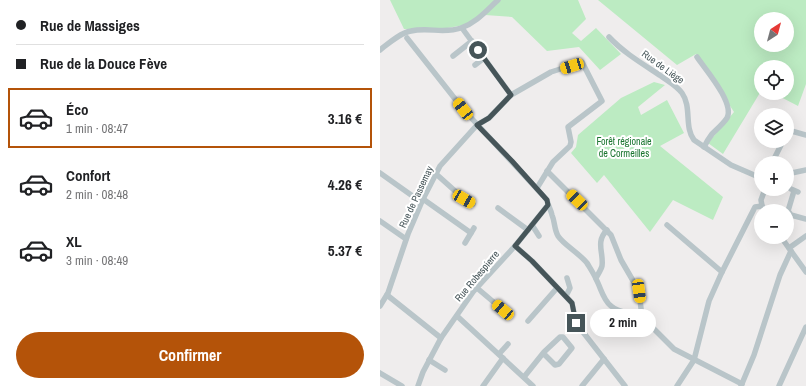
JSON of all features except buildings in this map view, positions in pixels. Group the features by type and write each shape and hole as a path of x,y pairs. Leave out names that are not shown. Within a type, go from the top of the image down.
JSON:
{"street":[{"path":"380,50 393,40 411,31 439,31 462,28 477,20 498,0"},
{"path":"462,28 511,95"},
{"name":"Rue de Liège","path":"609,37 620,48 679,89 686,99 691,136 694,140 731,165 754,175"},
{"path":"406,38 463,109 547,200 559,237 586,262 596,278 605,301 619,311 642,317 674,349 741,385 754,355 790,249 806,236"},
{"path":"453,56 472,41"},
{"path":"697,57 723,94 728,112 727,118 711,135 704,147"},
{"path":"475,65 484,58"},
{"name":"Rue de Passemay","path":"380,306 387,295 406,239 422,200 435,173 445,159 477,125 489,118 511,95 551,72 582,62 602,101 568,127 571,142 570,146 553,162 547,171"},
{"path":"794,132 806,135"},
{"path":"794,173 806,170"},
{"path":"537,188 547,171 607,230 621,260 639,291 642,317"},
{"path":"380,173 473,230 465,243"},
{"path":"435,173 464,199 473,204"},
{"path":"792,196 788,211 791,214 806,219"},
{"name":"Rue Robespierre","path":"418,386 429,360 441,338 477,288 515,246 548,205"},
{"path":"498,208 530,228 539,236"},
{"path":"677,386 694,360 707,307 722,272 754,209"},
{"path":"380,221 406,239"},
{"path":"667,225 722,272"},
{"path":"596,278 602,267 600,249 601,242 607,230"},
{"path":"786,244 806,272"},
{"path":"515,246 532,261 572,303 576,323 625,386"},
{"path":"566,296 570,288 567,278"},
{"path":"477,288 503,310"},
{"path":"528,321 557,288"},
{"path":"387,295 441,338"},
{"path":"457,316 534,386"},
{"path":"779,386 806,327"},
{"path":"524,377 552,343 560,337 563,337 572,348 560,364 555,365 544,354"},
{"path":"483,386 508,344"},
{"path":"582,386 604,359"},
{"path":"429,360 445,370"},
{"path":"380,373 402,386"}],"green space":[{"path":"390,0 578,0 586,19 572,33 581,41 596,28 621,54 600,70 579,47 547,51 512,17 485,15 464,25 442,29 404,29"},
{"path":"598,0 806,0 806,84 798,106 786,100 794,100 794,60 754,60 754,100 756,100 723,154 708,143 734,112 696,54 677,65"},
{"name":"Forêt régionale de Cormeilles","path":"654,82 665,85 638,107 641,115 667,100 684,133 660,146 723,197 713,220 673,200 650,232 604,175 597,183 571,153 576,147 578,135 621,98"}],"route":[{"path":"478,50 511,95 489,118 477,125 537,188 547,200 548,205 515,246 532,261 572,303 576,323"}]}
